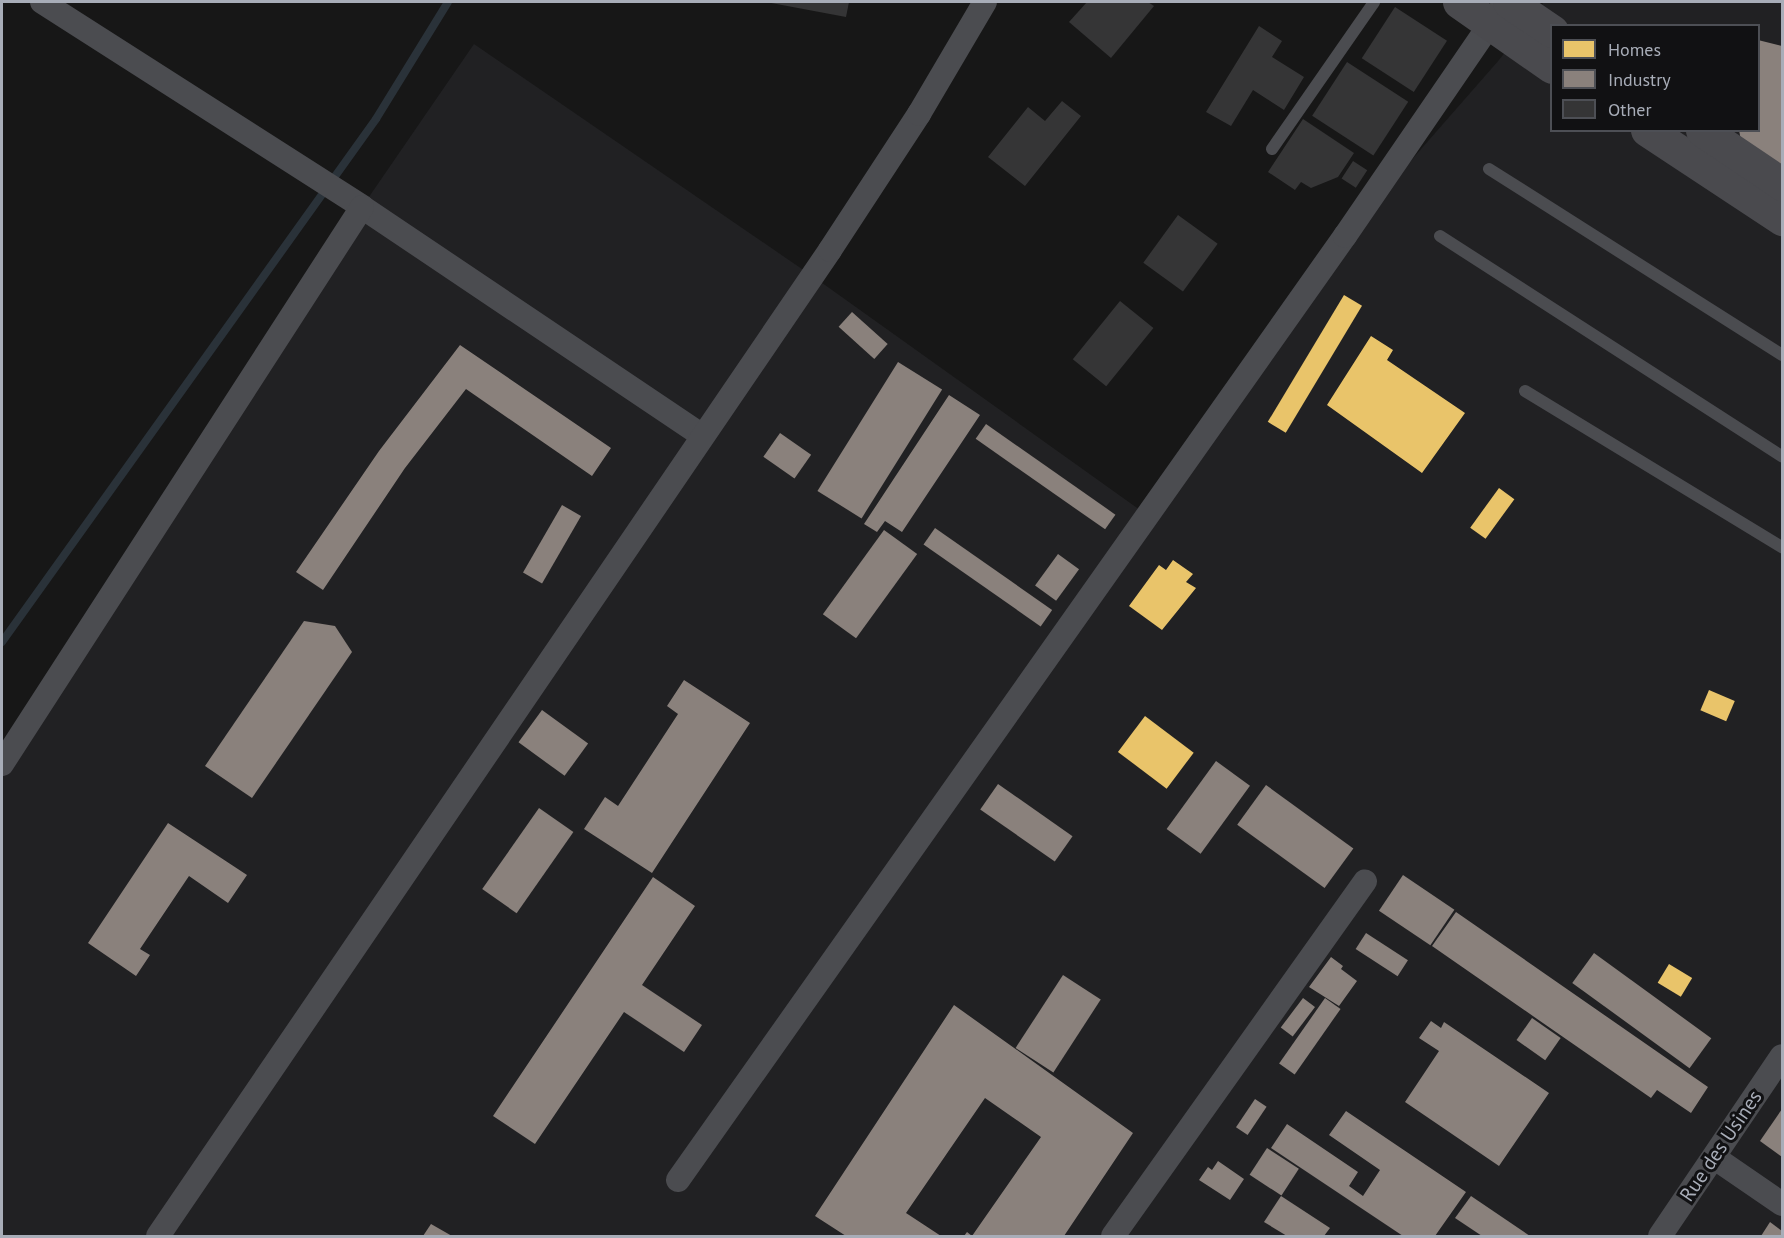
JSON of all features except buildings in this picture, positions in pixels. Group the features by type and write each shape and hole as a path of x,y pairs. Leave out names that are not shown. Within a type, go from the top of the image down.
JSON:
{"main road":[{"path":"1459,2 1501,9 1550,31"},
{"path":"1501,9 1550,66"},
{"path":"1650,132 1782,219"},
{"path":"1705,132 1782,184"}],"street":[{"path":"42,2 353,202 701,435"},
{"path":"158,1236 701,435 793,304 919,114 986,2"},
{"path":"678,1179 1345,236 1501,9"},
{"path":"2,764 353,202"},
{"path":"1113,1236 1365,881"},
{"name":"Rue des Usines","path":"1660,1236 1782,1056"},
{"path":"1715,1158 1782,1204"}],"lane":[{"path":"1272,148 1374,2"},
{"path":"1489,169 1782,355"},
{"path":"1440,236 1782,456"},
{"path":"1525,391 1782,547"}],"shaded area":[{"path":"1544,2 1782,2 1782,1236 2,1236 2,764 362,207 474,44 818,280 1147,515 1345,236 1499,60"}],"waterway":[{"path":"2,642 376,119 448,2"}]}
